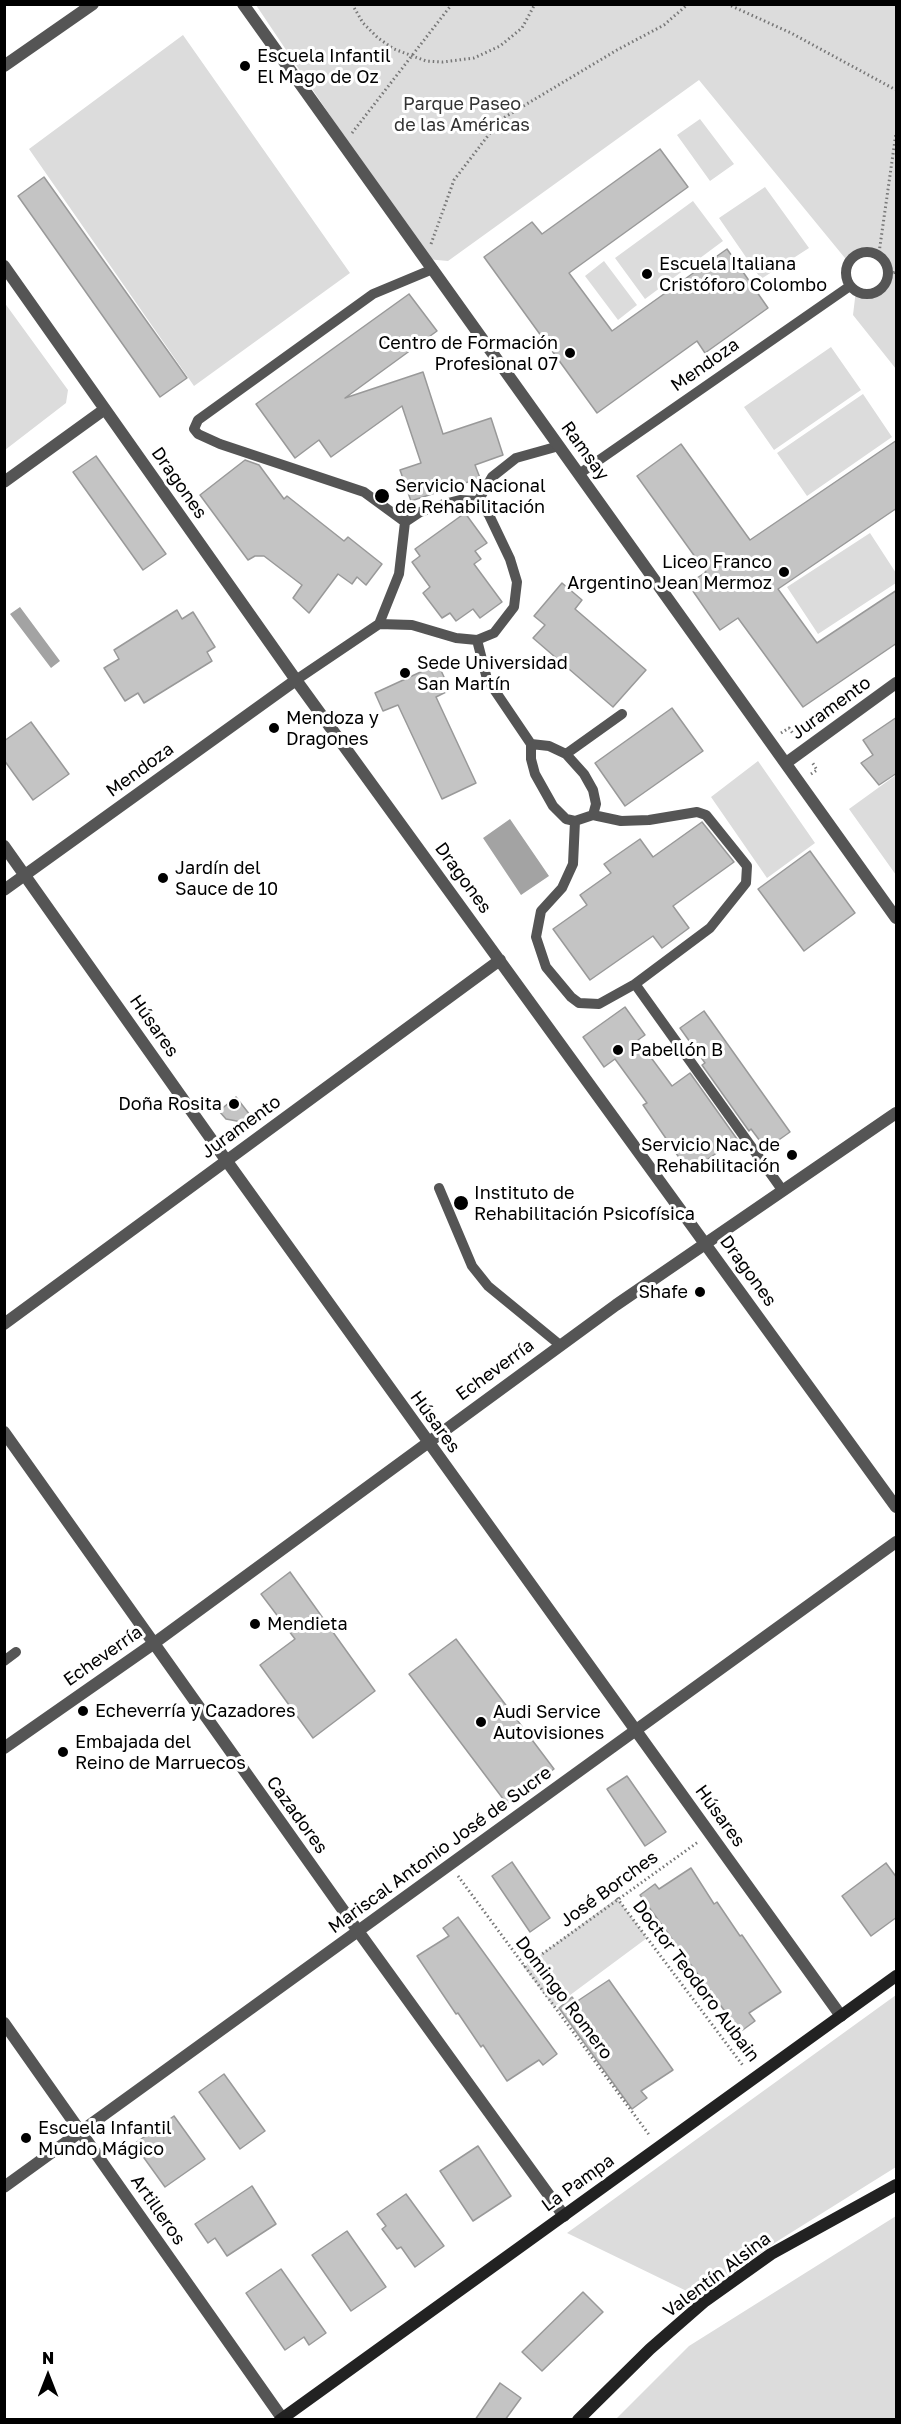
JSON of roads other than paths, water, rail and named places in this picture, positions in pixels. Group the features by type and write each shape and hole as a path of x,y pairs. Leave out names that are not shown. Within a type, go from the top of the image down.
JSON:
{"street":[{"path":"4,66 93,4"},
{"name":"Ramsay","path":"243,4 897,918"},
{"name":"Dragones","path":"4,266 296,680 897,1507"},
{"path":"4,482 105,409"},
{"name":"Mendoza","path":"4,890 296,680"},
{"name":"Juramento","path":"786,763 897,683"},
{"name":"Húsares","path":"4,846 427,1441 841,2016"},
{"name":"Juramento","path":"4,1324 500,960"},
{"name":"Echeverría","path":"4,1748 153,1644 560,1345 897,1113"},
{"name":"Cazadores","path":"4,1432 153,1644 564,2216"},
{"name":"Mariscal Antonio José de Sucre","path":"4,2187 897,1542"},
{"name":"La Pampa","path":"281,2419 897,1976"},
{"name":"Artilleros","path":"4,2023 281,2419"},
{"name":"Valentín Alsina","path":"578,2420 642,2356 705,2301 771,2253 897,2185"}],"lane":[{"path":"866,252 880,255 892,273 877,292 862,293 850,286 847,277 849,263 853,257 866,252"},
{"path":"405,522 364,492 220,444 198,434 194,429 198,420 373,294 429,264"},
{"name":"Mendoza","path":"579,474 850,286"},
{"path":"478,501 492,477 516,458 559,446"},
{"path":"296,680 379,624 399,574 405,522 420,512 444,504 460,500 478,501"},
{"path":"379,624 412,625 456,638 477,640 494,633 514,607 517,582 510,559 489,516 478,501"},
{"path":"477,640 488,679 531,744 531,759 536,774 553,806 566,819 575,821 593,815 621,821 649,820 697,812 706,815 747,866 746,883 710,928 635,984 600,1004 579,1003 571,997 546,967 536,937 541,910 562,888 573,864 575,821"},
{"path":"566,754 622,714"},
{"path":"531,744 549,747 566,754 584,774 593,790 596,804 593,815"},
{"path":"635,984 783,1191"},
{"path":"439,1188 472,1266 489,1286 560,1345"},
{"path":"4,1661 16,1652"}],"place":[{"name":"Escuela Infantil El Mago de Oz","path":"245,66"},
{"name":"Escuela Italiana Cristóforo Colombo","path":"647,274"},
{"name":"Centro de Formación Profesional 07","path":"570,353"},
{"name":"Servicio Nacional de Rehabilitación","path":"382,496"},
{"name":"Liceo Franco Argentino Jean Mermoz","path":"784,572"},
{"name":"Sede Universidad San Martín","path":"405,673"},
{"name":"Mendoza y Dragones","path":"274,728"},
{"name":"Jardín del Sauce de 10","path":"163,878"},
{"name":"Pabellón B","path":"618,1050"},
{"name":"Doña Rosita","path":"234,1104"},
{"name":"Servicio Nac. de Rehabilitación","path":"792,1155"},
{"name":"Instituto de Rehabilitación Psicofísica","path":"461,1203"},
{"name":"Shafe","path":"700,1292"},
{"name":"Mendieta","path":"255,1624"},
{"name":"Echeverría y Cazadores","path":"83,1711"},
{"name":"Audi Service Autovisiones","path":"481,1722"},
{"name":"Embajada del Reino de Marruecos","path":"63,1752"},
{"name":"Escuela Infantil Mundo Mágico","path":"26,2138"}],"park label":[{"name":"Parque Paseo de las Américas","path":"462,114"}]}
